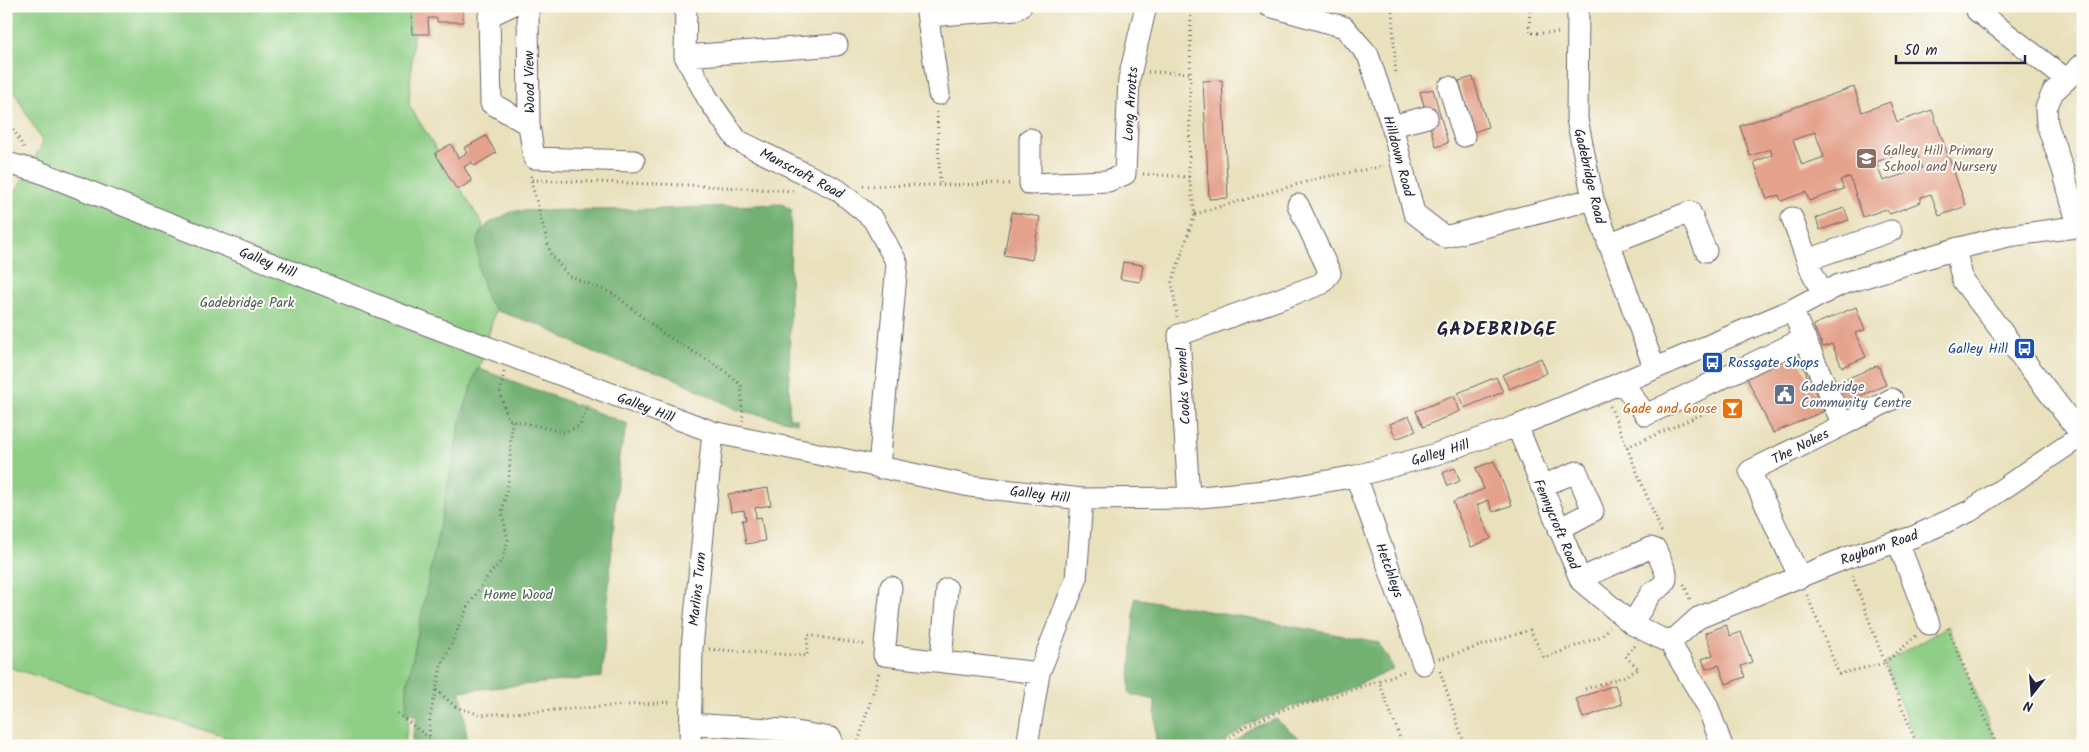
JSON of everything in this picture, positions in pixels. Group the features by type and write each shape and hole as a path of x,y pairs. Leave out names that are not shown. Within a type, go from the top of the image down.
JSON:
{"street":[{"path":"510,6 489,16 491,103 529,125"},
{"name":"Wood View","path":"528,6 529,125 534,158"},
{"name":"Manscroft Road","path":"686,6 685,56 708,99 738,140 838,190 873,219 897,263 879,468"},
{"path":"939,94 927,11 1016,8 1021,6"},
{"name":"Long Arrotts","path":"1125,174 1130,72 1146,6"},
{"name":"Hilldown Road","path":"1269,6 1344,28 1368,55 1392,126 1414,213 1445,237 1593,199"},
{"name":"Gadebridge Road","path":"1578,6 1577,119 1593,199 1654,367"},
{"path":"1977,11 2066,79"},
{"path":"685,56 837,45"},
{"path":"2080,226 2047,124 2046,108 2053,92 2083,64"},
{"path":"1441,114 1449,87"},
{"path":"1392,126 1441,114"},
{"path":"1441,114 1464,136"},
{"path":"1030,139 1030,184 1108,181 1125,174"},
{"path":"534,158 634,161"},
{"name":"Galley Hill","path":"6,163 37,171 396,313 713,432 970,486 1082,499 1189,498 1276,490 1356,476 1433,455 1517,426 1613,386 1792,310 1822,292 1839,285 1955,248 2008,236 2080,226"},
{"name":"Cooks Vennel","path":"1189,498 1179,335 1321,284 1330,273 1298,205"},
{"path":"1608,244 1690,212 1706,251"},
{"path":"1792,218 1807,260 1822,292"},
{"path":"1807,260 1891,231"},
{"path":"1955,248 1964,281 2082,436"},
{"name":"The Nokes","path":"1792,310 1843,425 1750,471 1800,578"},
{"path":"1613,386 1646,414 1805,338"},
{"path":"1843,425 1892,399"},
{"name":"Fennycroft Road","path":"1517,426 1581,581 1633,623 1670,643"},
{"name":"Marlins Turn","path":"690,746 689,701 692,648 713,432"},
{"name":"Raybarn Road","path":"1670,643 1698,618 1846,558 1913,537 1970,510 2082,436"},
{"path":"1541,486 1577,472 1593,510 1559,529"},
{"name":"Hetchleys","path":"1356,476 1423,664"},
{"path":"1027,746 1039,673 1076,580 1082,499"},
{"path":"1898,542 1929,624"},
{"path":"1581,581 1608,566 1650,548 1656,550 1666,573 1666,579 1663,585 1651,593 1633,623"},
{"path":"891,587 885,651 941,661 1039,673"},
{"path":"941,661 946,589"},
{"path":"1670,643 1707,705 1722,746"},
{"path":"690,724 784,730 831,738"}],"path":[{"path":"1179,335 1172,282 1195,214 1190,177 1191,6"},
{"path":"1392,6 1397,85"},
{"path":"1530,6 1529,33 1578,33"},
{"path":"2077,6 2083,16"},
{"path":"1130,72 1190,72"},
{"path":"939,94 937,110 940,185"},
{"path":"6,116 37,171"},
{"path":"534,158 531,180 551,255 569,276 614,294 661,332 722,369 742,385 744,439"},
{"path":"1125,174 1190,177"},
{"path":"531,180 688,184 804,191"},
{"path":"838,190 852,186 1030,184"},
{"path":"507,355 500,394 508,419 563,432 580,426 594,388"},
{"path":"1613,386 1664,539"},
{"path":"429,746 430,717 441,667 467,608 487,577 502,560 508,540 502,513 510,478 512,420"},
{"path":"1846,558 1917,746"},
{"path":"1800,578 1839,674 1885,663 1929,624 1944,618 1997,746"},
{"path":"1683,583 1698,618"},
{"path":"1585,689 1622,677 1639,669 1625,656 1633,623"},
{"path":"1465,746 1436,660 1530,630 1544,658 1633,623"},
{"path":"692,648 807,656 808,635 885,651 857,746"},
{"path":"1218,746 1247,726 1290,707 1320,701 1423,664"},
{"path":"1379,681 1403,746"},
{"path":"436,690 456,707 481,715 689,701"},
{"path":"397,713 430,739"}],"green space":[{"name":"Gadebridge Park","path":"6,6 415,6 409,105 482,223 495,311 480,366 461,416 404,746 253,746 6,666 6,194 16,191 43,143 6,77"},
{"path":"782,204 793,211 791,211 789,418 797,418 797,423 738,410 666,374 603,357 540,325 497,311 487,299 479,271 477,243 482,230 488,224 513,211 660,209"},
{"name":"Home Wood","path":"477,368 628,424 619,455 602,677 461,691 468,746 411,746 417,715 406,714 407,686 459,430"},
{"path":"1135,598 1378,642 1394,669 1320,701 1290,707 1247,725 1218,746 1156,746 1155,700 1129,694"},
{"path":"1948,626 1998,746 1917,746 1885,663"},
{"path":"1276,719 1308,746 1227,746 1253,728"}],"building":[{"path":"411,6 428,6 428,8 463,6 463,22 437,22 437,18 428,18 429,34 412,34"},
{"path":"1473,77 1488,127 1474,132 1459,81"},
{"path":"1222,80 1228,198 1209,199 1203,81"},
{"path":"1854,87 1862,112 1890,102 1897,122 1932,110 1966,206 1939,216 1931,194 1921,197 1921,202 1890,214 1886,209 1863,217 1850,177 1840,180 1844,189 1809,201 1806,192 1781,201 1779,195 1767,199 1754,162 1772,155 1770,149 1750,156 1740,126","holes":["1815,132 1824,157 1802,165 1793,140","1915,148 1922,168 1883,181 1876,162"]},
{"path":"1433,89 1448,143 1436,147 1420,92"},
{"path":"2083,95 2083,107 2077,100"},
{"path":"486,136 496,153 474,166 472,162 464,167 472,181 457,190 435,153 451,144 458,158 467,153 464,148"},
{"path":"2083,151 2083,171 2075,155"},
{"path":"1844,208 1849,220 1820,230 1816,218"},
{"path":"1012,212 1040,217 1032,260 1004,255"},
{"path":"1123,262 1143,265 1140,282 1120,279"},
{"name":"Gadebridge Community Centre","path":"1856,307 1865,330 1855,333 1866,357 1842,367 1832,344 1823,347 1813,325"},
{"name":"Gadebridge Community Centre","path":"1797,354 1824,411 1773,433 1746,376"},
{"path":"1541,358 1547,373 1509,389 1502,375"},
{"path":"1878,365 1886,385 1843,403 1835,384"},
{"path":"1496,377 1503,392 1464,408 1458,393"},
{"path":"1454,396 1460,411 1423,427 1416,411"},
{"path":"1409,416 1416,431 1396,439 1390,424"},
{"path":"1494,461 1512,505 1493,512 1488,500 1477,505 1491,539 1471,547 1453,502 1484,489 1476,468"},
{"path":"1455,468 1460,481 1448,486 1443,473"},
{"path":"768,488 771,505 755,508 756,518 761,517 765,541 746,544 742,520 746,520 744,510 731,512 728,494"},
{"path":"1726,625 1730,636 1741,632 1752,662 1741,666 1745,677 1726,684 1719,665 1706,669 1702,659 1713,655 1705,633"},
{"path":"1615,685 1622,704 1583,718 1576,699"}],"place":[{"name":"Galley Hill Primary School and Nursery","path":"1867,158"},
{"name":"Galley Hill","path":"2024,348"},
{"name":"Rossgate Shops","path":"1712,362"},
{"name":"Gadebridge Community Centre","path":"1785,394"},
{"name":"Gade and Goose","path":"1733,408"}],"district":[{"name":"GADEBRIDGE","path":"1497,328"}]}
